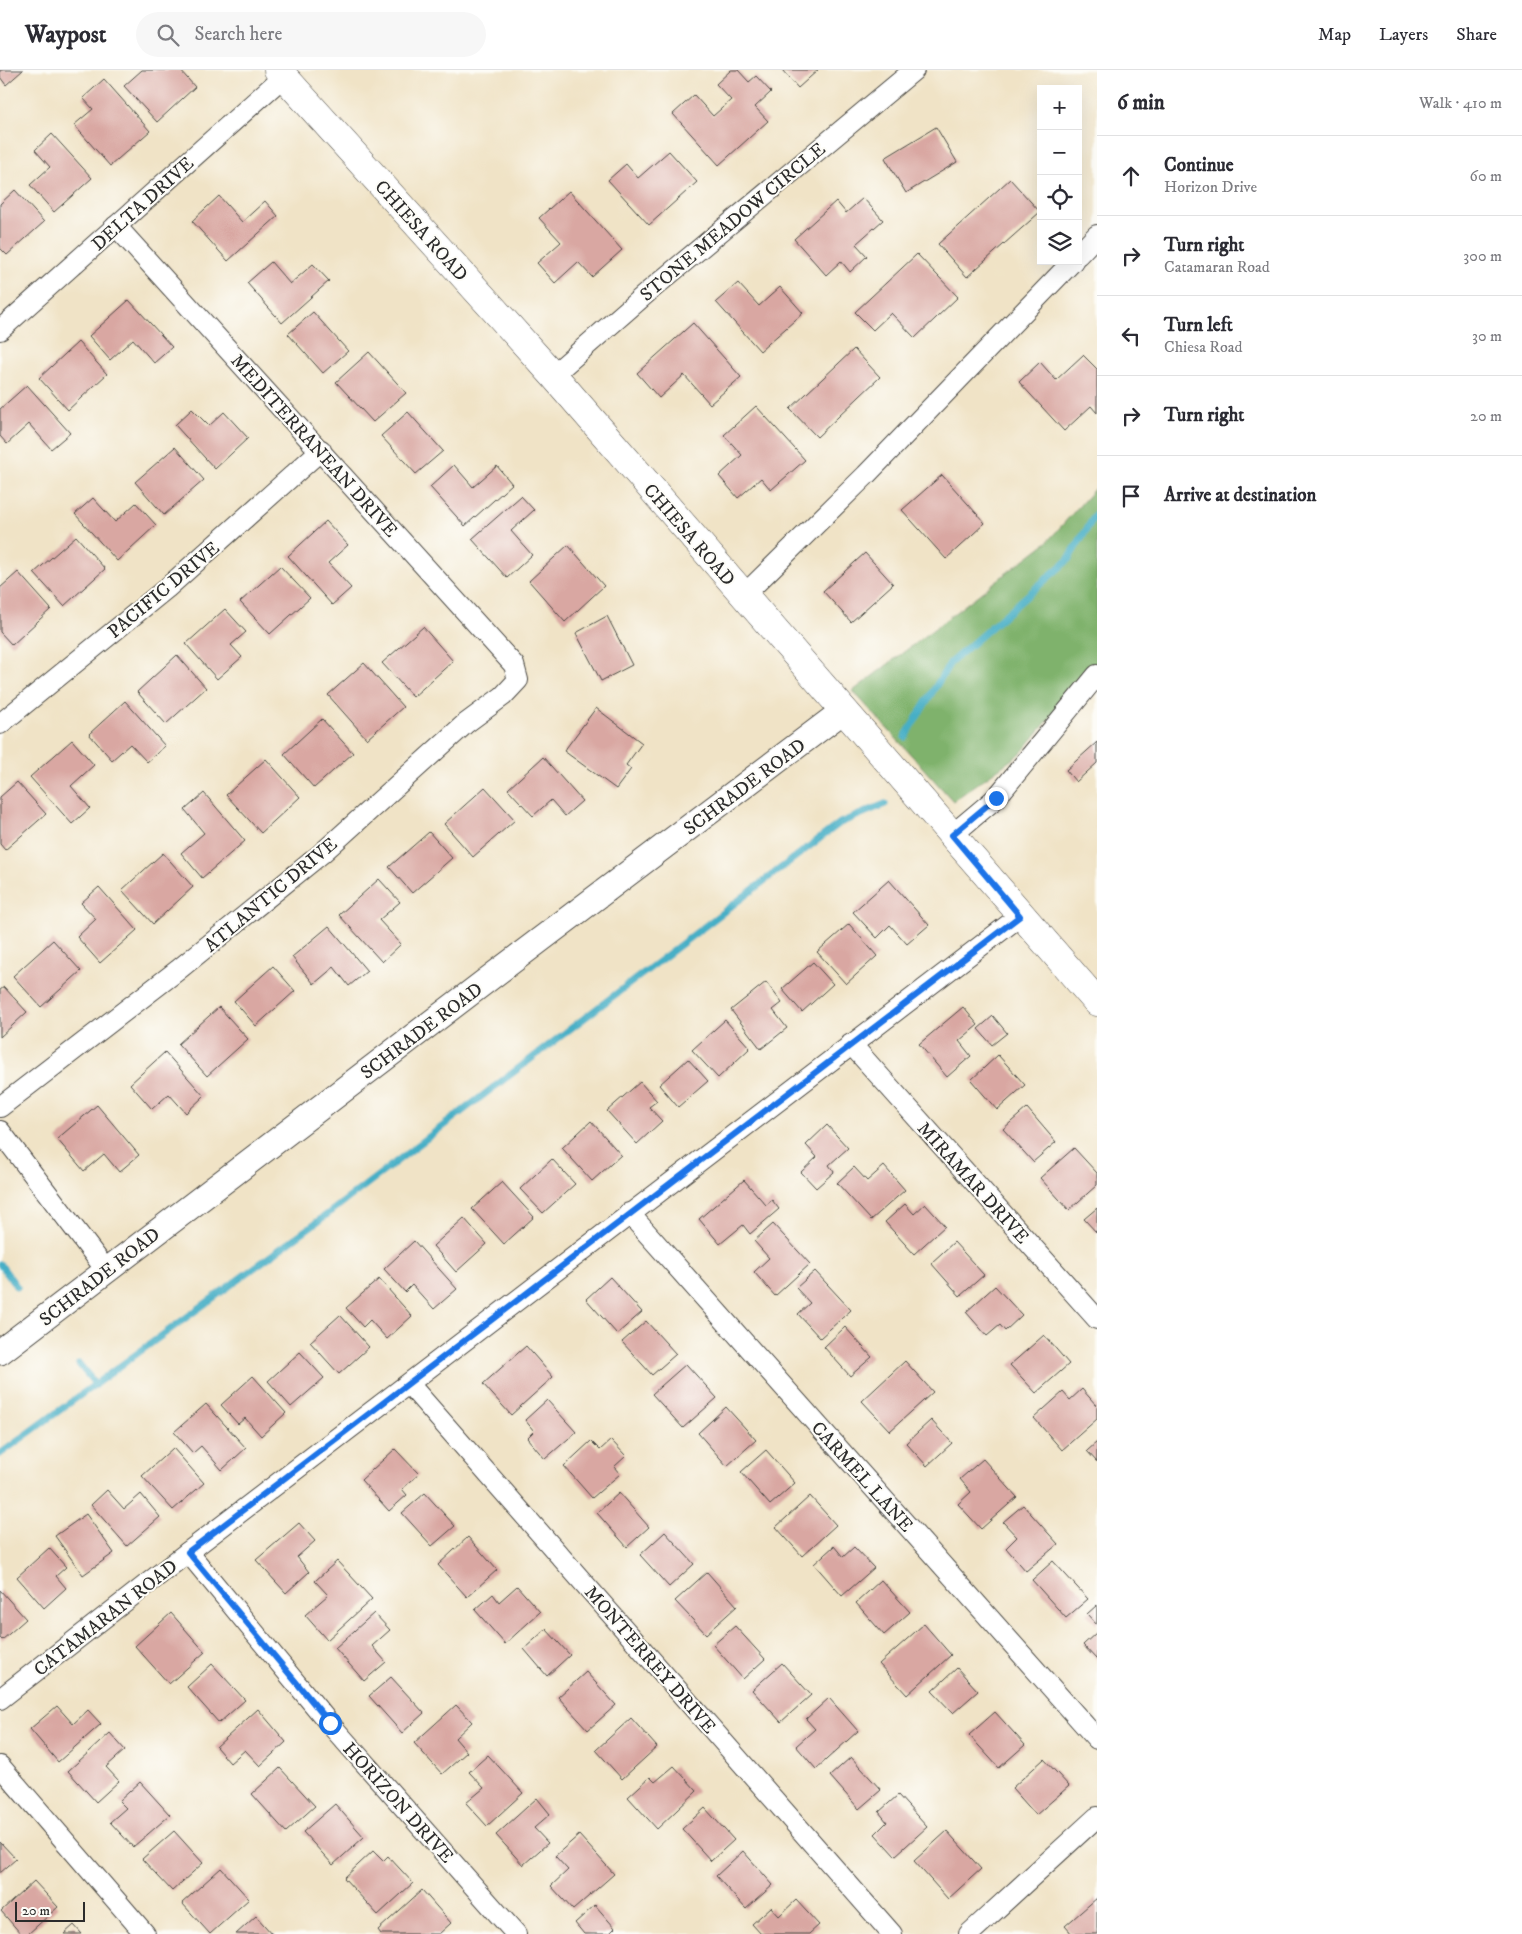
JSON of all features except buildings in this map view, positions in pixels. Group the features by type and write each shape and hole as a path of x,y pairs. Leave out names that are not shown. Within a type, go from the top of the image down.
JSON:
{"main road":[{"name":"CHIESA ROAD","path":"281,73 553,375 1020,916 1097,1002"}],"street":[{"name":"STONE MEADOW CIRCLE","path":"553,375 648,292 914,70"},
{"name":"DELTA DRIVE","path":"0,330 116,226 281,73"},
{"name":"MEDITERRANEAN DRIVE","path":"116,226 514,665"},
{"path":"1082,251 1097,236"},
{"path":"744,595 866,475 1069,265"},
{"name":"PACIFIC DRIVE","path":"0,724 167,588 321,450"},
{"name":"ATLANTIC DRIVE","path":"0,1106 178,970 320,854 465,724 504,696 518,680 514,665"},
{"path":"952,835 996,798 1097,675"},
{"name":"SCHRADE ROAD","path":"0,1352 843,711"},
{"name":"CATAMARAN ROAD","path":"0,1699 629,1213 1020,916"},
{"name":"MIRAMAR DRIVE","path":"851,1044 1097,1319"},
{"path":"0,1131 106,1270"},
{"name":"CARMEL LANE","path":"629,1213 1097,1739"},
{"name":"MONTERREY DRIVE","path":"409,1384 892,1934"},
{"name":"HORIZON DRIVE","path":"188,1552 330,1723 516,1934"},
{"path":"0,1766 145,1934"},
{"path":"969,1934 1097,1817"}],"green space":[{"path":"1097,486 1097,661 1021,753 953,801 853,691 1047,542"}],"waterway":[{"path":"905,737 950,663 1068,560 1097,512"},
{"path":"0,1454 325,1216 840,823 885,804"},
{"path":"0,1264 17,1287"},
{"path":"79,1364 96,1385"}],"route":[{"path":"330,1723 188,1552 629,1213 1020,916 952,835 996,798"}]}
